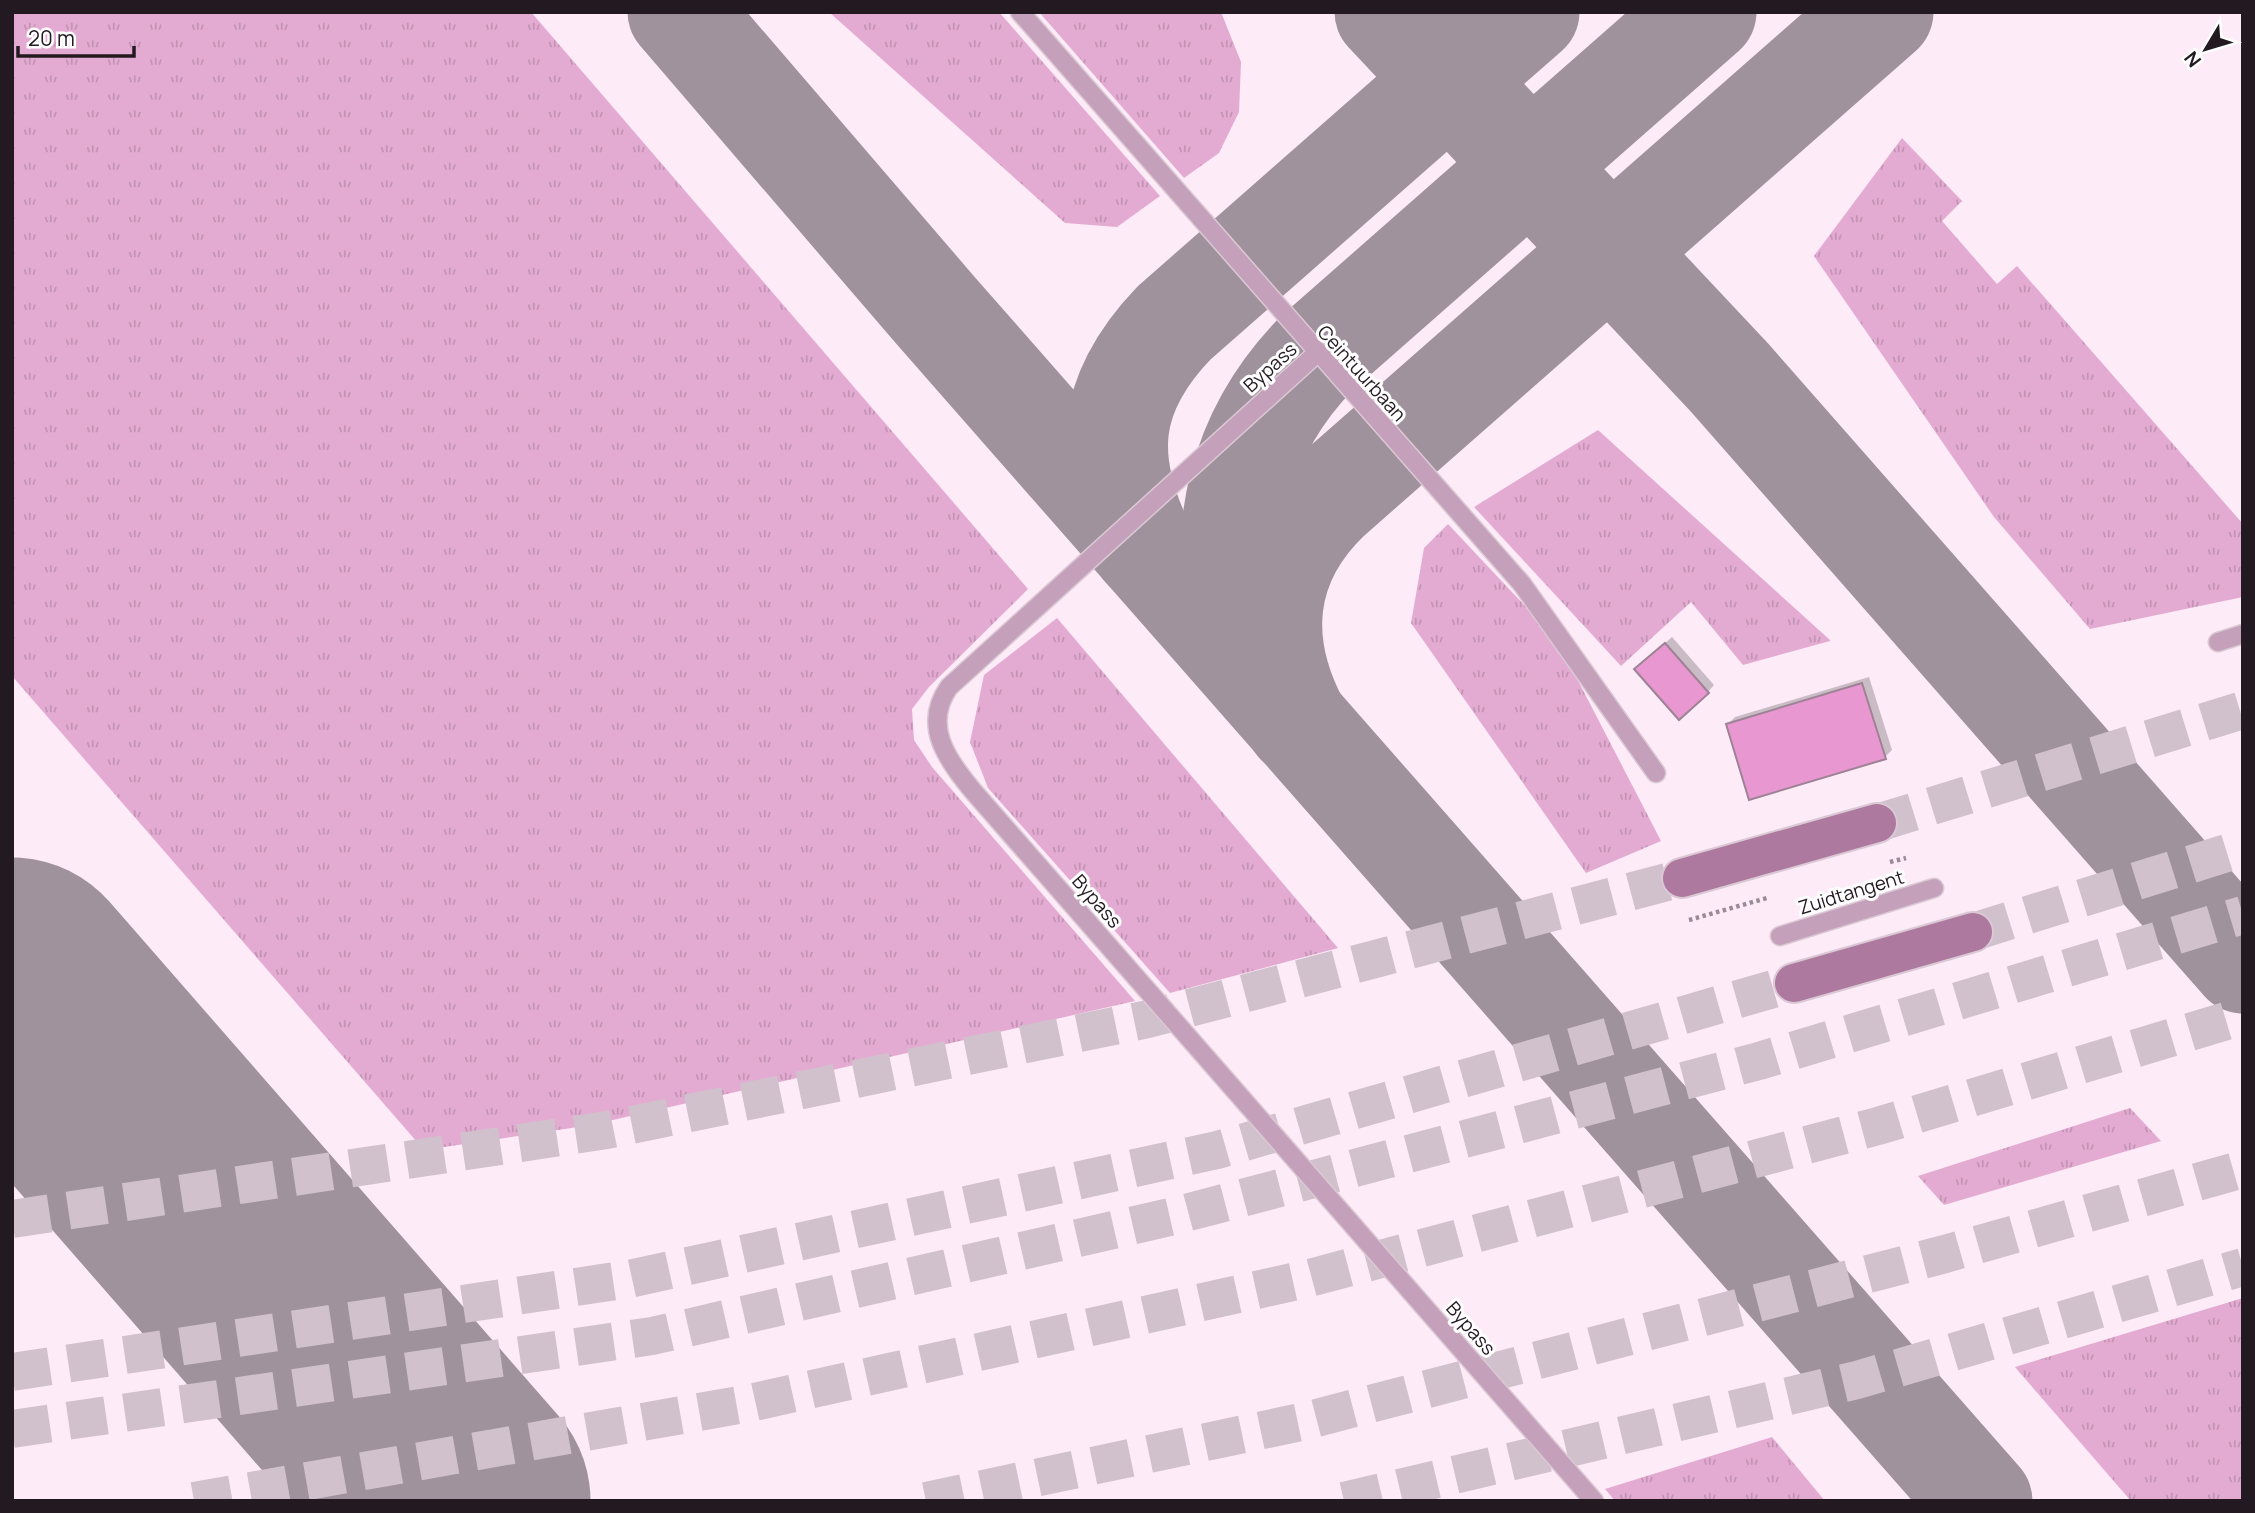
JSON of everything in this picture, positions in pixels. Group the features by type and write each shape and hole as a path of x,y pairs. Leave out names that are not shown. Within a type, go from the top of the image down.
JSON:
{"street":[{"path":"1682,878 1877,823"},
{"path":"1794,983 1973,932"}],"lane":[{"name":"Ceintuurbaan","path":"1020,12 1316,354 1522,584 1656,773"},
{"name":"Bypass","path":"1316,354 949,687 938,707 939,739 952,764 974,791 1594,1501"},
{"path":"2218,642 2243,634"},
{"name":"Zuidtangent","path":"1780,936 1934,888"}],"green space":[{"path":"12,12 531,12 1028,589 929,687 912,709 914,740 932,767 1135,1001 591,1125 424,1150 12,676"},
{"path":"829,12 999,12 1160,196 1117,227 1065,223"},
{"path":"1039,12 1221,12 1241,62 1239,112 1219,153 1184,178"},
{"path":"1902,138 1962,201 1942,221 1997,284 2017,266 2243,524 2243,597 2090,629 1994,517 1814,256"},
{"path":"1598,430 1830,641 1743,665 1691,602 1621,666 1474,507"},
{"path":"1448,524 1557,640 1661,841 1586,873 1411,623 1424,548"},
{"path":"1057,618 1338,948 1170,993 988,788 970,742 984,675"},
{"path":"2130,1108 2161,1141 1944,1205 1918,1176"},
{"path":"2243,1298 2243,1501 2131,1501 2015,1367"},
{"path":"1772,1437 1825,1501 1615,1501 1605,1489"}],"building":[{"path":"1665,643 1709,693 1679,720 1634,669"},
{"path":"1862,683 1886,759 1749,800 1726,724"}],"taxiway":[{"path":"679,12 936,311 1981,1501"},
{"path":"1386,12 1729,377 2243,962"},
{"path":"1144,548 1121,486 1117,430 1123,403 1134,376 1151,350 1174,323 1528,12"},
{"path":"1246,635 1236,597 1232,559 1234,521 1241,484 1253,449 1269,415 1291,383 1316,354 1705,12"},
{"path":"1298,724 1284,694 1275,664 1271,634 1272,605 1278,577 1289,549 1306,523 1329,498 1882,12"}],"runway":[{"path":"12,987 461,1501"}],"tunnel":[{"path":"1877,823 2243,710"},
{"path":"1973,932 2243,848"},
{"path":"12,1219 607,1130 1148,1019 1682,878"},
{"path":"12,1429 652,1336 1174,1216 1759,1061 2243,915"},
{"path":"12,1372 629,1279 1217,1150 1794,983"},
{"path":"194,1501 750,1403 1306,1279 1878,1126 2243,1016"},
{"path":"926,1501 1301,1422 1945,1254 2243,1169"},
{"path":"1344,1501 1857,1380 2243,1267"}]}
